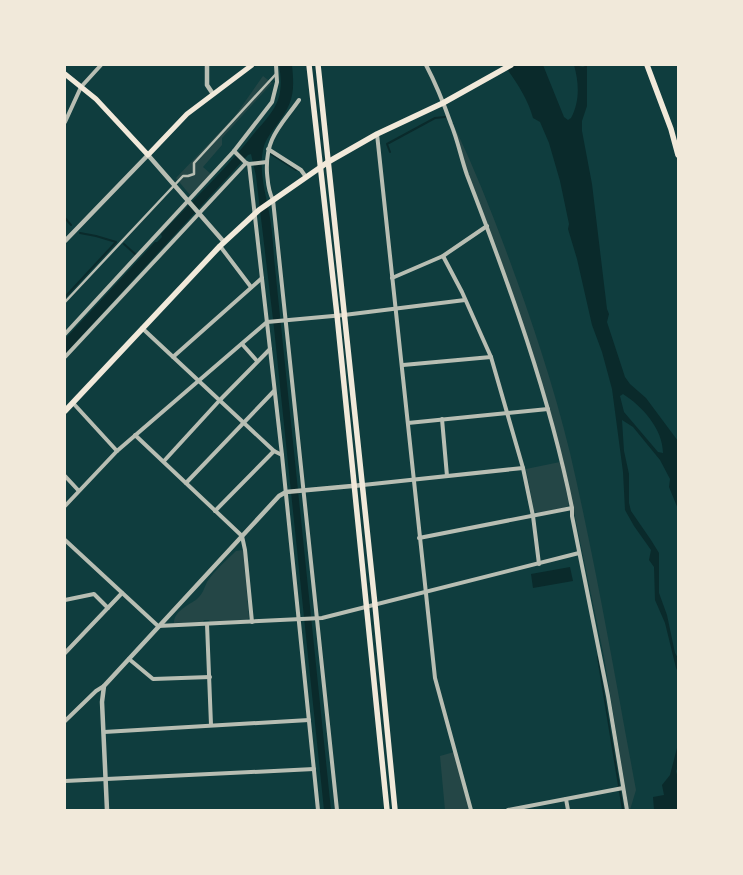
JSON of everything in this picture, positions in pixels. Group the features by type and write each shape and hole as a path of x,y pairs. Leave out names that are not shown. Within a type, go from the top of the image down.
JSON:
{"main road":[{"path":"65,74 96,99 148,155 188,114 252,65"},
{"path":"309,65 322,166 387,810"},
{"path":"318,65 395,810"},
{"path":"65,412 222,244 272,200 328,162 377,134 445,102 511,65"},
{"path":"647,65 671,129 678,155"}],"street":[{"path":"65,122 79,85 88,81 101,65"},
{"path":"207,65 207,85 213,94"},
{"path":"65,334 189,202 234,151 272,102 276,92 276,65"},
{"path":"426,65 445,102 460,155 513,298 548,409 572,508 579,553 608,696 627,810"},
{"path":"65,302 183,176 194,174 194,163 277,74"},
{"path":"299,100 275,133 268,149 268,188 272,200 315,618 337,810"},
{"path":"377,134 435,678 471,810"},
{"path":"268,149 301,170 306,177"},
{"path":"234,151 247,164 257,212 262,278 269,321 274,390 288,492 298,620 318,810"},
{"path":"65,241 148,155 198,212 251,287"},
{"path":"65,357 198,212 247,164 267,162"},
{"path":"392,278 443,256 487,226"},
{"path":"443,256 491,357 523,468 533,516 539,564"},
{"path":"173,357 262,278"},
{"path":"65,506 78,490 117,451 269,321 344,315 465,300"},
{"path":"142,328 274,451 282,455"},
{"path":"242,344 257,361"},
{"path":"164,461 219,400 270,349"},
{"path":"403,365 491,357"},
{"path":"186,483 274,390"},
{"path":"73,403 117,451"},
{"path":"408,423 548,409"},
{"path":"442,419 447,476"},
{"path":"136,435 242,536 252,622"},
{"path":"215,511 274,451"},
{"path":"65,720 104,686 279,496 288,492 523,468"},
{"path":"65,476 78,490"},
{"path":"419,538 572,508"},
{"path":"65,540 158,626 315,618 367,608 579,553"},
{"path":"65,653 122,593"},
{"path":"65,600 94,594 108,608"},
{"path":"207,624 211,726"},
{"path":"129,658 153,679 210,677"},
{"path":"104,686 102,702 107,810"},
{"path":"104,732 308,720"},
{"path":"65,781 314,769"},
{"path":"508,810 623,788"},
{"path":"566,798 568,810"}],"shaded area":[{"path":"279,65 292,65 292,98 282,118 265,143 262,154 262,171 272,229 331,810 324,810 274,328 256,176 251,154 248,155 65,354 65,339 155,242 162,237 161,234 222,171 268,116 279,96 281,82"},
{"path":"504,65 543,65 564,117 568,120 574,112 577,99 578,85 574,65 583,67 587,65 587,106 582,121 582,131 592,184 609,314 607,322 625,377 646,398 678,441 678,509 669,487 670,479 660,460 633,427 622,420 624,451 629,474 629,503 631,511 659,553 659,593 667,615 675,653 678,658 678,672 665,623 655,600 654,567 649,560 651,550 625,510 623,472 612,389 592,325 568,229 569,224 560,181 549,143 540,122 533,118 525,97","holes":["623,394 644,412 655,427 662,444 663,453 658,452 624,412 620,396"]},
{"path":"263,76 272,83 222,138 222,145 203,167 211,174 190,195 176,178 235,116"},
{"path":"456,130 482,188 514,273 540,349 570,453 597,579 636,790 630,810 604,657 563,459 497,248 460,155"},
{"path":"560,462 569,504 567,507 537,513 534,511 526,469"},
{"path":"243,550 249,618 247,620 210,622 209,620 204,620 203,622 174,623 176,615 201,595 207,582 217,570 236,551"},
{"path":"570,567 573,581 533,588 531,574"},
{"path":"598,656 624,810 622,810"},
{"path":"678,744 678,767 676,771 678,778 678,810 654,810 653,797 664,795 662,785 670,775"},
{"path":"454,752 469,810 445,810 440,756"}],"waterway":[{"path":"390,152 387,144 435,118 445,117"},
{"path":"271,154 296,170"},
{"path":"65,218 71,225"},
{"path":"65,297 116,242 80,233"},
{"path":"124,244 135,254"}]}
